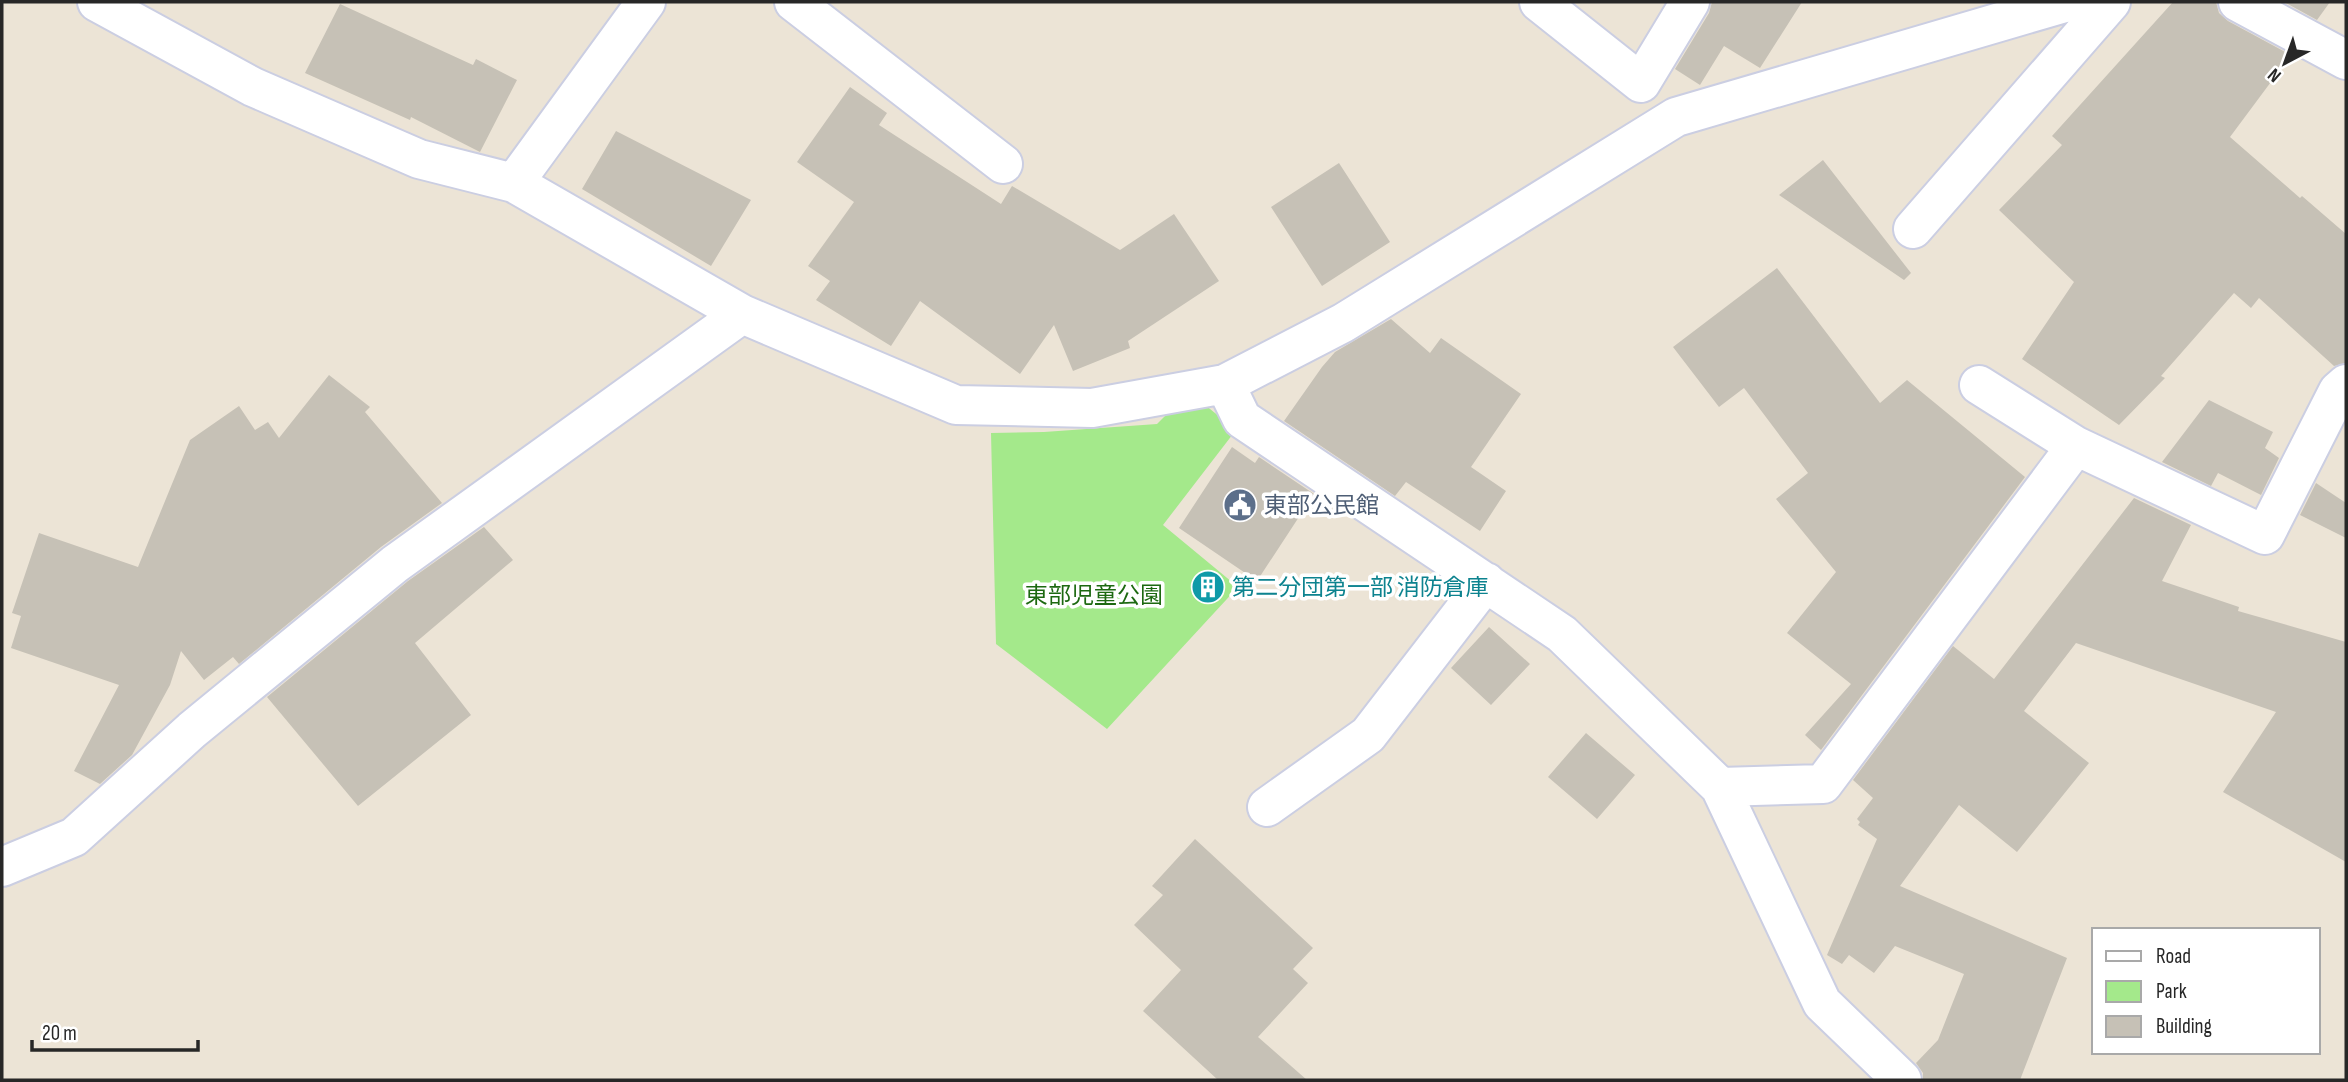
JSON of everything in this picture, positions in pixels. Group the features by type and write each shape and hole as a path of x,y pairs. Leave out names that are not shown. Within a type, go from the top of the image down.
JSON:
{"street":[{"path":"514,183 646,2"},
{"path":"794,2 1003,164"},
{"path":"1539,2 1641,83 1675,117"},
{"path":"1641,83 1690,2"},
{"path":"102,3 253,87 419,159 514,183 742,314 956,404 1093,408 1225,384 1343,323 1675,117 2068,2"},
{"path":"1913,229 2111,2"},
{"path":"2238,2 2346,60"},
{"path":"2,867 74,837 192,730 395,564 742,314"},
{"path":"1225,384 1241,419 1562,634 1720,787 1822,1003 1902,1080"},
{"path":"1979,386 2076,446 2265,535 2339,391 2346,384"},
{"path":"1720,787 1823,784 2076,446"},
{"path":"1267,807 1368,735 1486,582"}],"green space":[{"name":"東部児童公園","path":"1189,392 1236,430 1163,525 1238,587 1107,729 996,644 991,433 1157,424"}],"building":[{"path":"1712,2 1802,2 1760,68 1724,46 1700,85 1675,69 1709,13"},
{"path":"2173,2 2216,2 2219,13 2228,21 2291,55 2230,137 2346,234 2346,363 2334,366 2259,298 2251,308 2234,293 2161,376 2165,378 2119,425 2022,359 2074,282 1999,210 2062,145 2052,136"},
{"path":"2284,2 2330,2 2317,20"},
{"path":"340,4 473,65 476,59 517,80 480,152 411,117 410,120 305,73"},
{"path":"850,87 887,113 879,125 1001,204 1012,186 1120,250 1174,214 1219,281 1128,341 1130,348 1073,371 1054,325 1020,374 920,301 891,346 816,300 830,281 808,266 854,202 797,162"},
{"path":"616,131 751,200 711,266 582,189"},
{"path":"1823,160 1911,273 1904,280 1779,195"},
{"path":"1339,163 1390,242 1322,286 1271,207"},
{"path":"1777,268 1880,403 1907,380 2025,477 1821,750 1805,735 1851,684 1787,633 1836,572 1776,499 1808,473 1744,388 1719,407 1673,347"},
{"path":"1391,319 1430,353 1441,338 1521,394 1471,467 1506,491 1480,531 1406,482 1395,496 1284,421 1335,352"},
{"path":"329,375 370,407 365,412 442,503 381,547 239,664 233,657 204,680 181,651 170,685 132,755 100,784 74,771 119,685 11,648 21,616 12,613 39,533 138,567 190,440 239,406 255,430 268,422 279,438"},
{"path":"2209,400 2273,432 2265,448 2279,458 2261,495 2218,473 2211,486 2162,462"},
{"path":"1232,447 1255,463 1259,457 1314,494 1257,581 1179,528"},
{"path":"2316,483 2346,503 2346,538 2300,515"},
{"path":"2134,498 2191,525 2162,581 2239,607 2238,611 2346,642 2346,862 2223,792 2276,712 2076,643 2024,711 2089,763 2017,852 1959,805 1900,886 2067,958 2020,1080 1923,1080 1923,1073 1916,1063 1938,1040 1964,974 1895,946 1874,973 1849,955 1842,964 1827,955 1877,839 1858,825 1860,822 1857,819 1873,798 1853,780 1953,646 1994,679"},
{"path":"484,527 513,560 415,643 471,715 358,806 267,697 408,581"},
{"path":"1489,627 1530,664 1491,705 1451,668"},
{"path":"1586,733 1635,775 1597,819 1548,777"},
{"path":"1195,839 1313,948 1293,969 1308,983 1258,1037 1307,1080 1218,1080 1143,1011 1181,970 1134,925 1163,895 1152,886"}],"place":[{"name":"東部公民館","path":"1240,505"},
{"name":"第二分団第一部 消防倉庫","path":"1208,587"}]}
